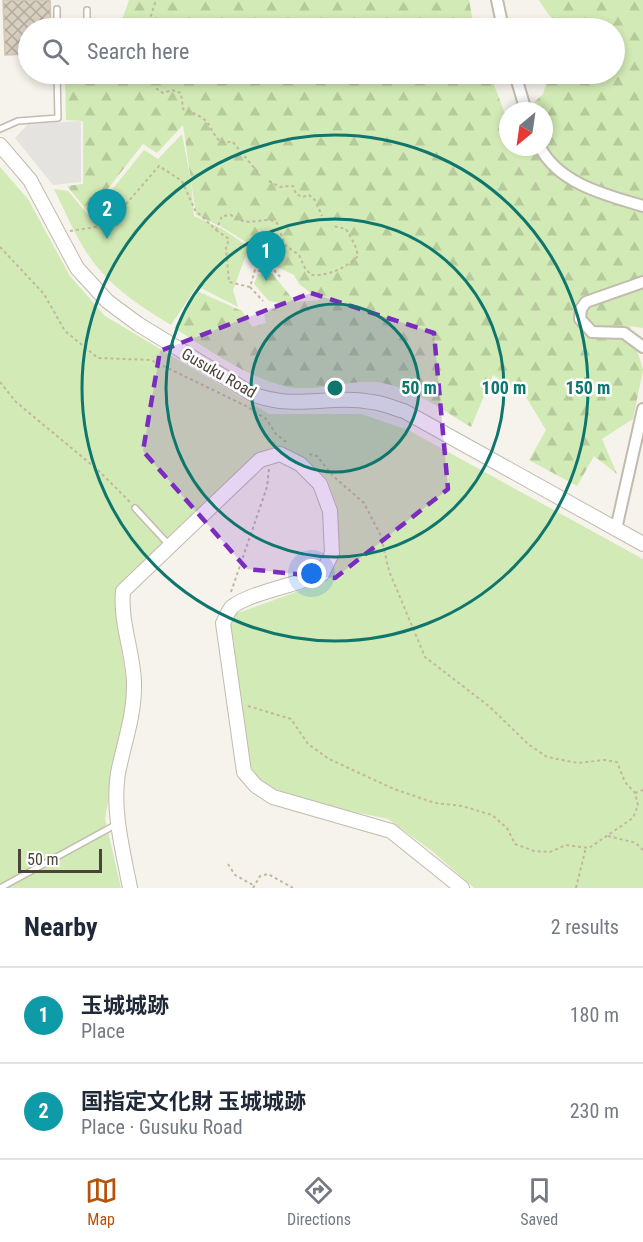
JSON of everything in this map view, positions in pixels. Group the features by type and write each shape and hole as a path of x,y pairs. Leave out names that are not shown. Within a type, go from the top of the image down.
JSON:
{"street":[{"path":"497,0 501,18"},
{"path":"518,84 523,102"},
{"name":"Gusuku Road","path":"0,145 30,180 77,268 107,301 138,324 252,394 268,400 296,404 371,401 404,411 643,544"},
{"path":"547,156 557,168 587,189 643,207"},
{"path":"643,282 586,302 581,309 580,319 592,332 624,333 643,347"},
{"path":"616,529 643,409"},
{"path":"130,888 116,802 118,774 129,732 134,684 121,612 123,591 260,460 280,454 300,464 320,484 330,511 332,553 322,574 298,584 244,599 230,608 223,624 244,772 256,786 273,797 391,831 462,888"}],"lane":[{"path":"57,9 57,18"},
{"path":"87,10 87,18"},
{"path":"0,129 18,121 58,118 57,84"},
{"path":"135,508 170,546"},
{"path":"0,888 119,823"}],"path":[{"path":"150,18 156,0"},
{"path":"158,84 157,89 163,93 172,90 181,93 183,109 206,120 220,141 227,143 232,141 260,175"},
{"path":"60,238 70,231 108,225 159,166 182,181 195,210 229,239 226,248 230,282 250,287 263,301"},
{"path":"268,181 280,187 293,186 296,194 302,197 309,195 315,200 322,216"},
{"path":"216,230 222,216 231,215 241,222 251,224 271,220 277,224 285,245 299,255 311,275 320,275 349,265 358,256 346,229 333,226"},
{"path":"0,247 44,294 65,331 98,358 151,360 248,407 266,419 276,434 288,444 285,456"},
{"path":"250,287 255,270 267,273 273,269 282,279"},
{"path":"0,382 16,402 90,463 135,508"},
{"path":"234,702 291,719 308,744 329,759 394,789 435,803 462,806 492,815 507,828 515,844 534,851 550,852 566,845 586,847 608,836 633,818 638,805 635,794 625,782 617,762 604,760 578,763 547,757 528,744 489,707 425,657 389,571 381,536 364,503 333,476 317,456 305,454"},
{"path":"230,608 227,603 267,487 270,457"},
{"path":"635,794 643,790"},
{"path":"608,836 636,843 643,850"},
{"path":"576,888 586,847"},
{"path":"228,864 235,875 253,886 260,876 268,874 293,888"}],"highlighted area":[{"path":"311,293 434,333 448,489 335,578 247,569 143,451 160,351"}],"green space":[{"path":"129,0 469,0 472,18 123,18"},
{"path":"539,0 643,0 643,328 630,326 643,370 633,419 602,439 617,474 594,456 577,486 529,460 546,430 526,397 493,375 471,427 426,400 389,384 365,382 299,388 273,383 243,370 174,328 197,291 242,311 252,327 266,323 264,315 282,303 269,301 254,284 258,274 272,273 295,302 320,300 299,284 294,275 273,265 266,270 257,268 258,260 270,260 269,246 256,242 252,246 222,227 196,215 183,125 157,153 143,144 89,213 67,186 83,184 83,121 66,120 65,84 494,84 500,102 499,156 553,156 553,102 535,102 543,94 546,84 625,84 625,18 552,18"},
{"path":"182,134 191,181 194,216 221,228 249,247 233,290 238,307 197,286 171,325 126,295 97,267 79,240 54,189 68,191 90,217 144,150 158,159"},
{"path":"0,167 28,199 70,276 105,316 269,414 361,414 408,430 643,559 643,888 474,888 432,851 388,819 301,801 258,782 248,759 227,634 235,614 318,584 332,570 339,547 337,507 327,479 305,458 277,449 255,457 120,583 115,602 128,693 105,819 121,888 0,888"}],"shaded area":[{"path":"81,121 81,182 53,185 15,138 28,124"}],"building":[{"path":"3,0 50,0 51,18 18,18 18,54 5,55"}],"place":[{"name":"国指定文化財 玉城城跡","path":"107,239"},
{"name":"玉城城跡","path":"266,281"}]}
